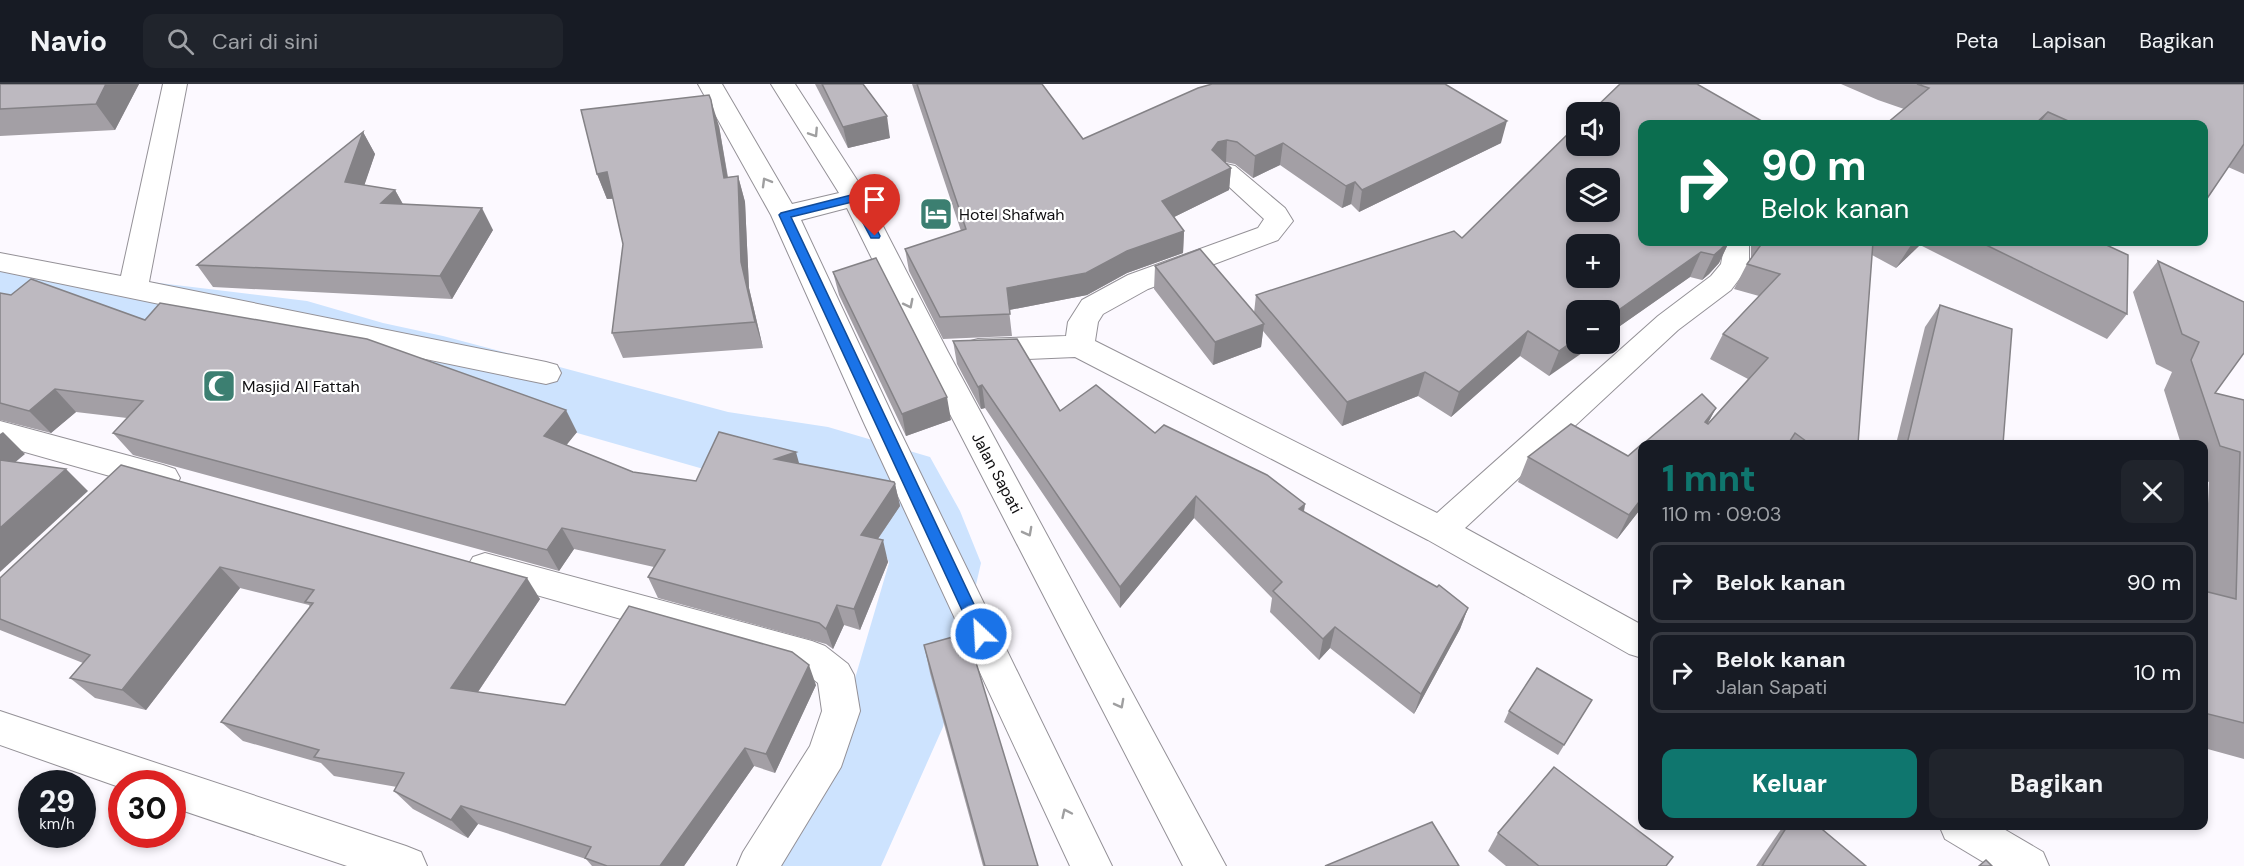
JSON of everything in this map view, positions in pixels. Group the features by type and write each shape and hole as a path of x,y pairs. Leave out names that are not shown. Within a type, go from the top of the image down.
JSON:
{"street":[{"path":"133,288 175,84"},
{"path":"710,84 785,215 880,423 1091,866"},
{"name":"Jalan Sapati","path":"783,84 855,197 933,352 1205,866"},
{"path":"1078,346 1083,322 1092,307 1138,282 1268,234 1279,221 1275,214 1226,172"},
{"path":"785,215 855,197"},
{"path":"1440,530 1668,323 1721,283 1735,266 1737,246"},
{"path":"0,262 546,373"},
{"path":"933,352 1078,346 1440,530 1638,641"},
{"path":"0,433 122,482 192,486"},
{"path":"456,559 812,657 835,675 842,711 826,754 758,866"},
{"path":"0,728 121,770"},
{"path":"186,793 406,866"},
{"path":"1967,830 2028,866"}],"building":[{"path":"0,84 106,84 96,104 0,109"},
{"path":"822,84 863,84 887,116 843,127"},
{"path":"917,84 1042,84 1083,139 1198,88 1212,84 1445,84 1507,121 1362,190 1355,182 1346,186 1283,143 1255,156 1237,142 1227,140 1218,142 1212,150 1231,168 1162,201 1184,231 1127,251 1086,273 1007,288 1010,314 940,317 905,249 966,229"},
{"path":"1620,84 1697,84 1760,120 1638,120 1638,246 1724,246 1714,255 1701,252 1620,309 1620,300 1566,300 1566,346 1559,351 1528,331 1459,392 1425,372 1347,402 1256,295 1454,231 1462,238 1566,136 1566,156 1620,156 1620,102 1601,102"},
{"path":"1917,84 2244,84 2244,144 2208,197 2208,120 2066,120 2048,112 2039,120 1891,120 1929,88"},
{"path":"709,95 724,178 738,176 741,262 755,322 612,333 623,244 607,172 597,174 581,110"},
{"path":"363,132 345,182 395,190 381,203 482,208 440,276 197,265"},
{"path":"1760,246 1873,246 1858,440 1805,440 1795,433 1791,440 1648,440 1702,394 1716,408 1705,422 1708,424 1768,358 1723,334 1780,274 1747,264"},
{"path":"1988,246 2109,246 2128,255 2127,314"},
{"path":"1200,249 1264,324 1215,342 1155,266"},
{"path":"876,258 947,397 902,414 833,272"},
{"path":"2158,261 2244,302 2244,353 2215,393 2244,400 2244,723 2208,714 2208,592 2236,599 2240,452 2220,446 2191,360 2199,342 2182,334"},
{"path":"31,279 145,320 160,303 367,339 566,410 544,436 633,472 696,481 719,432 796,452 775,459 894,482 895,484 861,535 883,540 854,609 837,605 826,629 819,623 648,577 665,550 562,528 547,550 113,433 143,401 55,389 29,411 0,403 0,293 11,295"},
{"path":"1940,305 2012,329 2003,440 1908,440"},
{"path":"1017,339 1060,411 1096,385 1155,433 1164,425 1267,475 1305,504 1299,509 1437,587 1439,585 1468,608 1421,694 1335,627 1323,639 1273,591 1282,582 1196,496 1120,587 982,385 978,387 953,341"},
{"path":"1571,424 1628,456 1638,447 1638,503 1629,515 1528,457"},
{"path":"0,460 66,469 0,528"},
{"path":"121,465 527,578 451,688 565,705 629,606 792,652 809,665 766,754 745,748 660,866 607,866 585,858 591,847 461,806 451,820 394,791 404,773 314,757 319,750 221,722 313,603 305,602 314,590 220,567 122,690 70,678 90,655 0,619 0,578"},
{"path":"967,633 1038,866 985,866 924,645"},
{"path":"1537,668 1592,700 1564,745 1509,711"},
{"path":"1554,767 1673,857 1666,866 1539,866 1498,833"},
{"path":"1432,822 1459,866 1325,866"},
{"path":"1785,830 1823,830 1866,866 1762,866"},
{"path":"1986,860 1992,866 1979,866"}],"waterway":[{"path":"0,278 151,308 307,328 383,351 443,365 728,444 828,460 899,481 915,511 935,563 892,727 826,866"}],"place":[{"name":"Hotel Shafwah","path":"936,214"},
{"name":"Masjid Al Fattah","path":"219,386"}],"route":[{"path":"875,236 855,197 785,215 880,423 981,634"}]}
